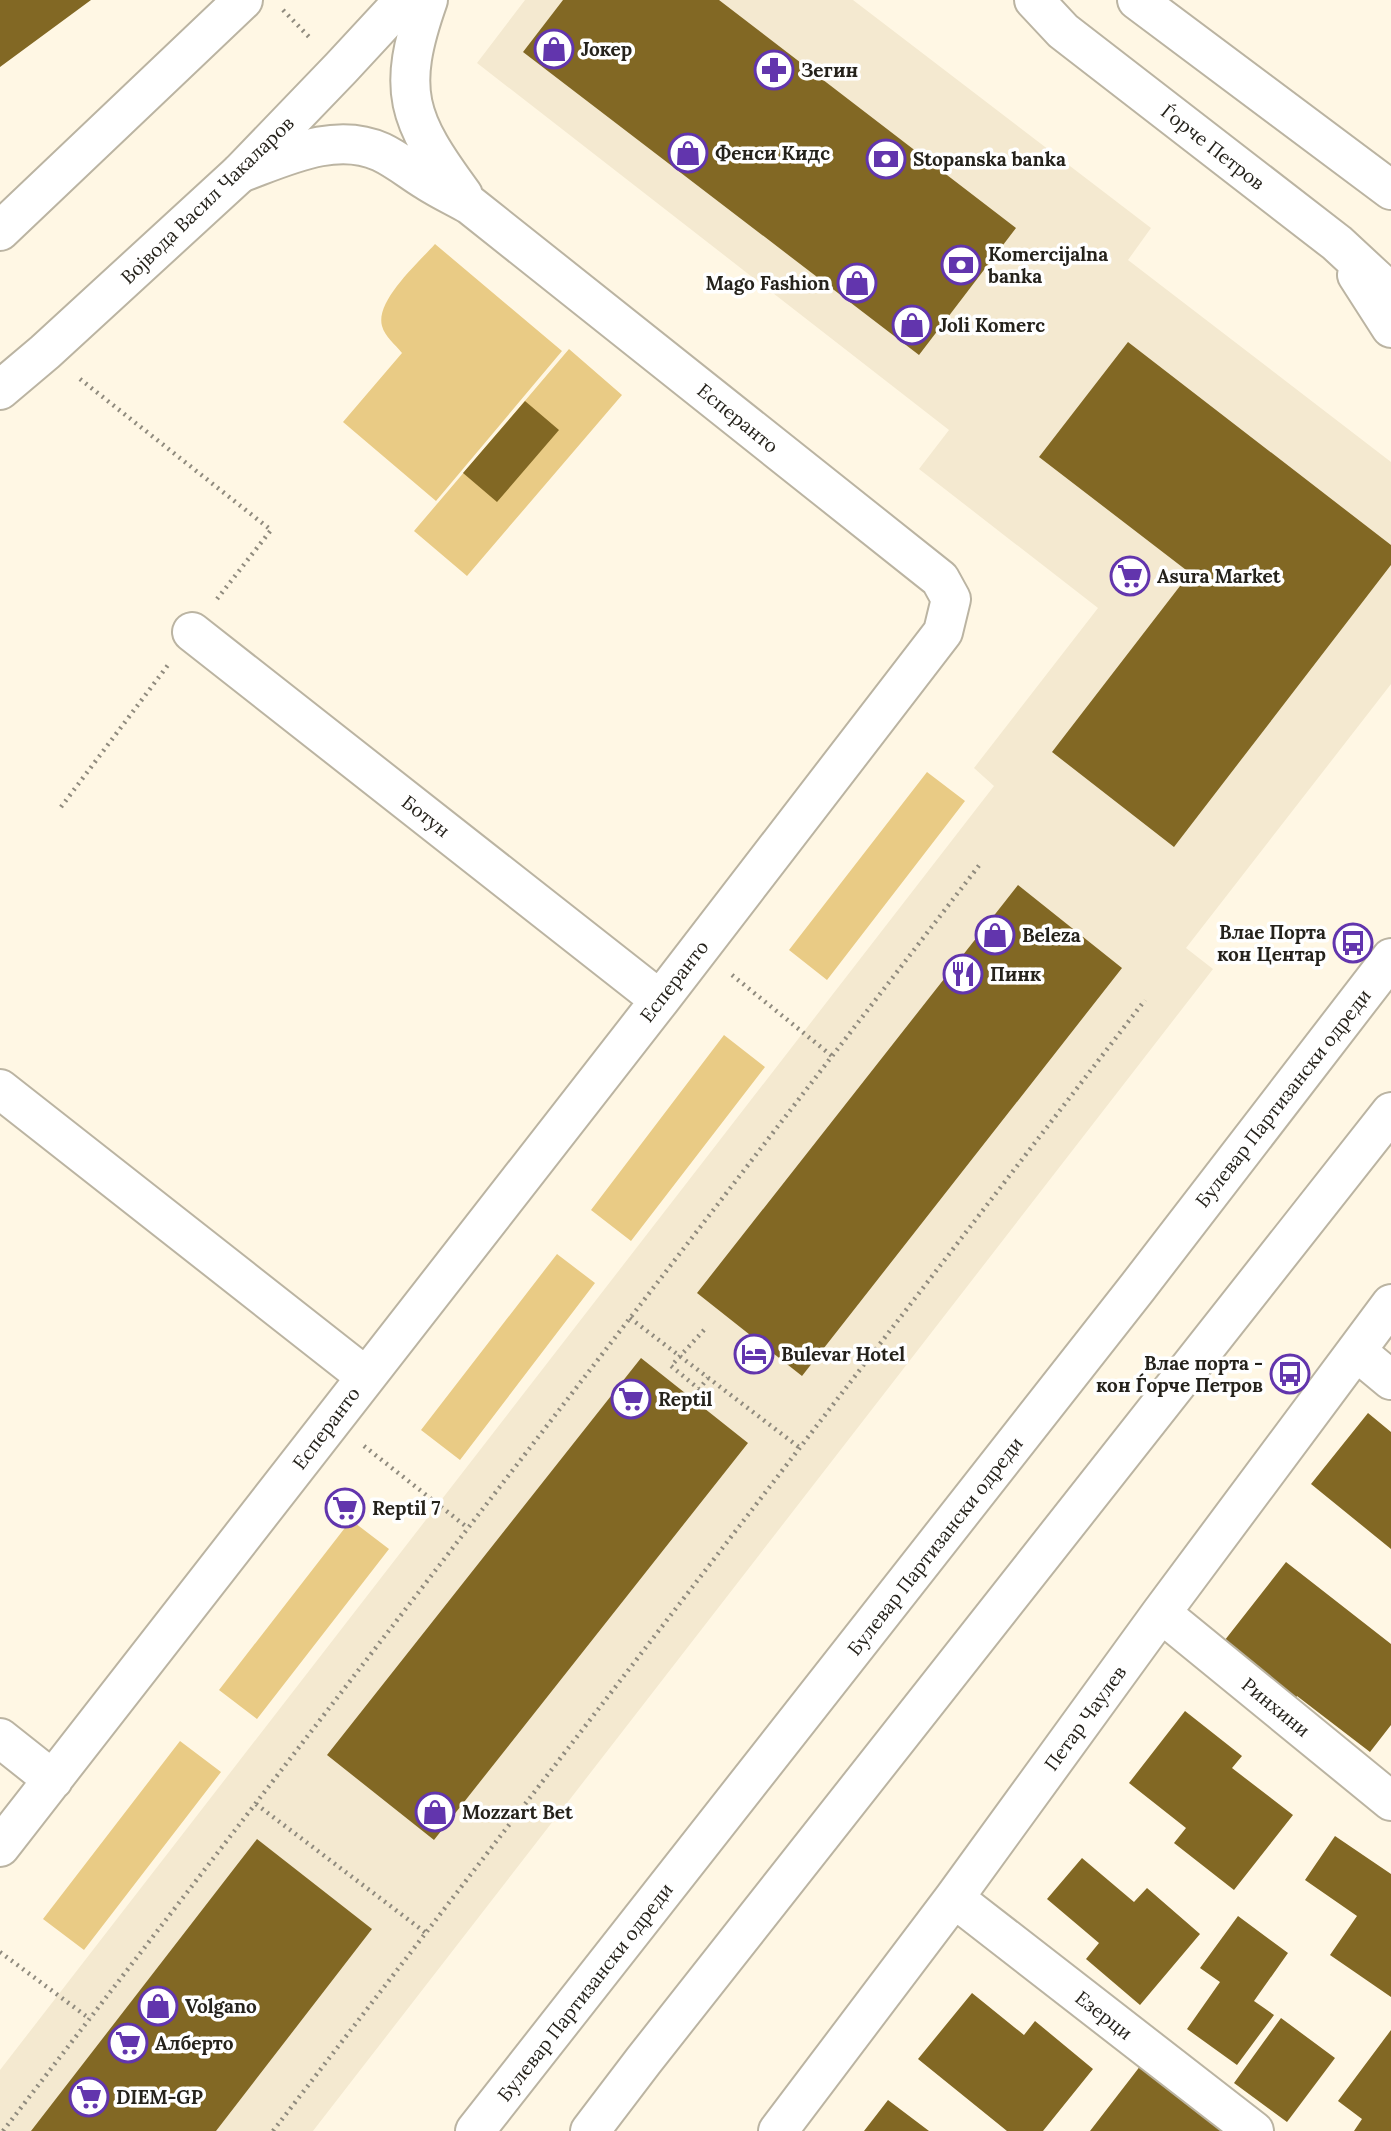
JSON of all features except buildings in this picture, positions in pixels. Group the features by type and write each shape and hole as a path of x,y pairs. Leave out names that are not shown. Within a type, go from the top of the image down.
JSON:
{"street":[{"path":"0,231 243,0"},
{"name":"Војвода Васил Чакаларов","path":"0,390 240,173 404,0"},
{"name":"Есперанто","path":"428,0 414,48 410,73 413,113 435,157 470,205"},
{"name":"Ѓорче Петров","path":"1034,0 1063,31 1337,243 1391,293"},
{"path":"1137,0 1391,190"},
{"name":"Есперанто","path":"0,1847 943,632 951,599 940,579 470,205 381,152 364,146 324,145 293,153 240,173"},
{"path":"1337,243 1391,328"},
{"name":"Ботун","path":"192,632 660,1000"},
{"name":"Булевар Партизански одреди","path":"475,2131 1129,1299 1391,958"},
{"path":"0,1089 365,1376"},
{"path":"590,2131 1391,1112"},
{"name":"Петар Чаулев","path":"778,2131 954,1898 1161,1613 1391,1304"},
{"path":"1356,1351 1391,1380"},
{"name":"Ринхини","path":"1161,1613 1391,1801"},
{"path":"0,1738 53,1780"},
{"name":"Езерци","path":"954,1898 1254,2131"}],"path":[{"path":"282,10 341,68"},
{"path":"45,352 271,530 61,807"},
{"path":"3,2131 981,863"},
{"path":"699,949 832,1056"},
{"path":"273,2131 1145,1000"},
{"path":"630,1318 800,1448"},
{"path":"704,1330 671,1366 699,1389 708,1378"},
{"path":"332,1421 468,1528"},
{"path":"256,1804 426,1933"},
{"path":"0,1952 90,2019"}],"shaded area":[{"path":"525,0 853,0 1151,228 1128,260 1391,462 1391,684 1186,948 1213,969 313,2131 0,2131 0,2070 994,786 974,768 1098,608 919,469 949,430 477,63"},
{"path":"435,244 562,351 436,501 343,422 402,353 385,334 382,326 385,305 400,282"},
{"path":"569,349 622,395 467,576 414,531"},
{"path":"927,772 965,801 827,980 789,950"},
{"path":"724,1035 765,1067 631,1241 591,1210"},
{"path":"557,1254 595,1283 460,1460 421,1430"},
{"path":"351,1520 389,1549 257,1719 219,1690"},
{"path":"180,1741 221,1772 84,1950 43,1919"}],"place":[{"name":"Јокер","path":"554,49"},
{"name":"Зегин","path":"774,70"},
{"name":"Фенси Кидс","path":"688,153"},
{"name":"Stopanska banka","path":"886,159"},
{"name":"Komercijalna banka","path":"961,265"},
{"name":"Mago Fashion","path":"857,283"},
{"name":"Joli Komerc","path":"912,325"},
{"name":"Asura Market","path":"1130,576"},
{"name":"Beleza","path":"995,935"},
{"name":"Влае Порта кон Центар","path":"1353,943"},
{"name":"Пинк","path":"963,974"},
{"name":"Bulevar Hotel","path":"754,1354"},
{"name":"Влае порта - кон Ѓорче Петров","path":"1290,1374"},
{"name":"Reptil","path":"631,1399"},
{"name":"Reptil 7","path":"345,1508"},
{"name":"Mozzart Bet","path":"435,1812"},
{"name":"Volgano","path":"158,2006"},
{"name":"Алберто","path":"128,2043"},
{"name":"DIEM-GP","path":"89,2097"}]}
